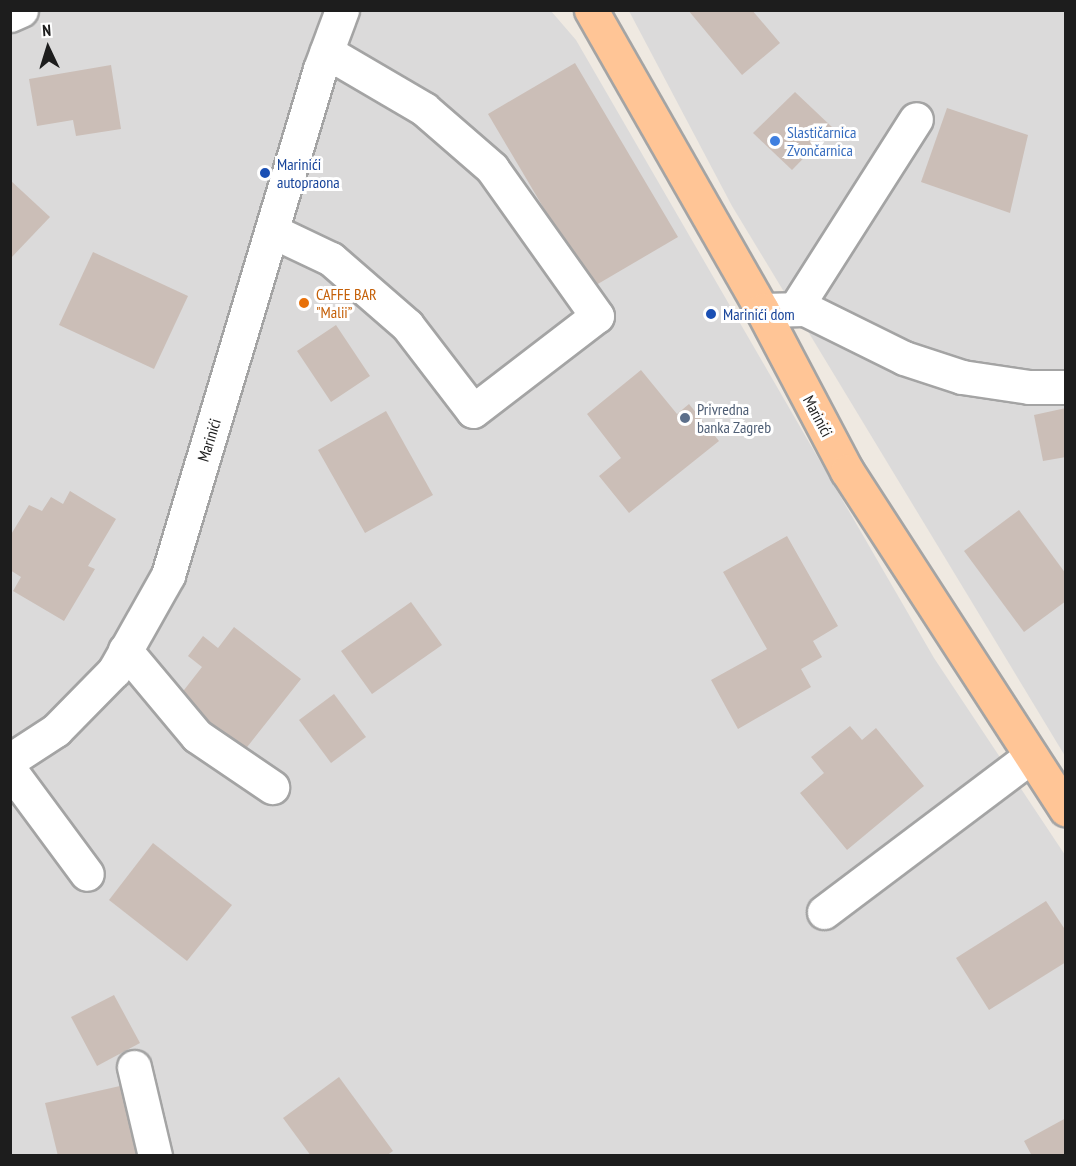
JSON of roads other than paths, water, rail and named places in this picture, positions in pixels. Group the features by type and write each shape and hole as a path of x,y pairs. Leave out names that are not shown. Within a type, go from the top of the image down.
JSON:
{"main road":[{"name":"Marinići","path":"591,10 762,310 847,471 1065,809"}],"street":[{"path":"10,15 21,10"},
{"name":"Marinići","path":"322,10 323,60"},
{"name":"Marinići","path":"10,760 56,730 114,671 168,575 323,60 342,10"},
{"path":"272,231 331,259 407,326 473,411 597,316 492,168 424,109 323,60"},
{"path":"795,309 916,119"},
{"path":"762,310 795,309 815,313 904,358 943,371 1029,387 1065,387"},
{"path":"125,650 196,736 272,787"},
{"path":"824,912 1031,756"},
{"path":"10,770 87,874"},
{"path":"134,1067 154,1155"}],"place":[{"name":"Slastičarnica Zvončarnica","path":"775,141"},
{"name":"Marinići autopraona","path":"265,173"},
{"name":"CAFFE BAR \"Malii”","path":"304,303"},
{"name":"Marinići dom","path":"711,314"},
{"name":"Privredna banka Zagreb","path":"685,418"}]}
